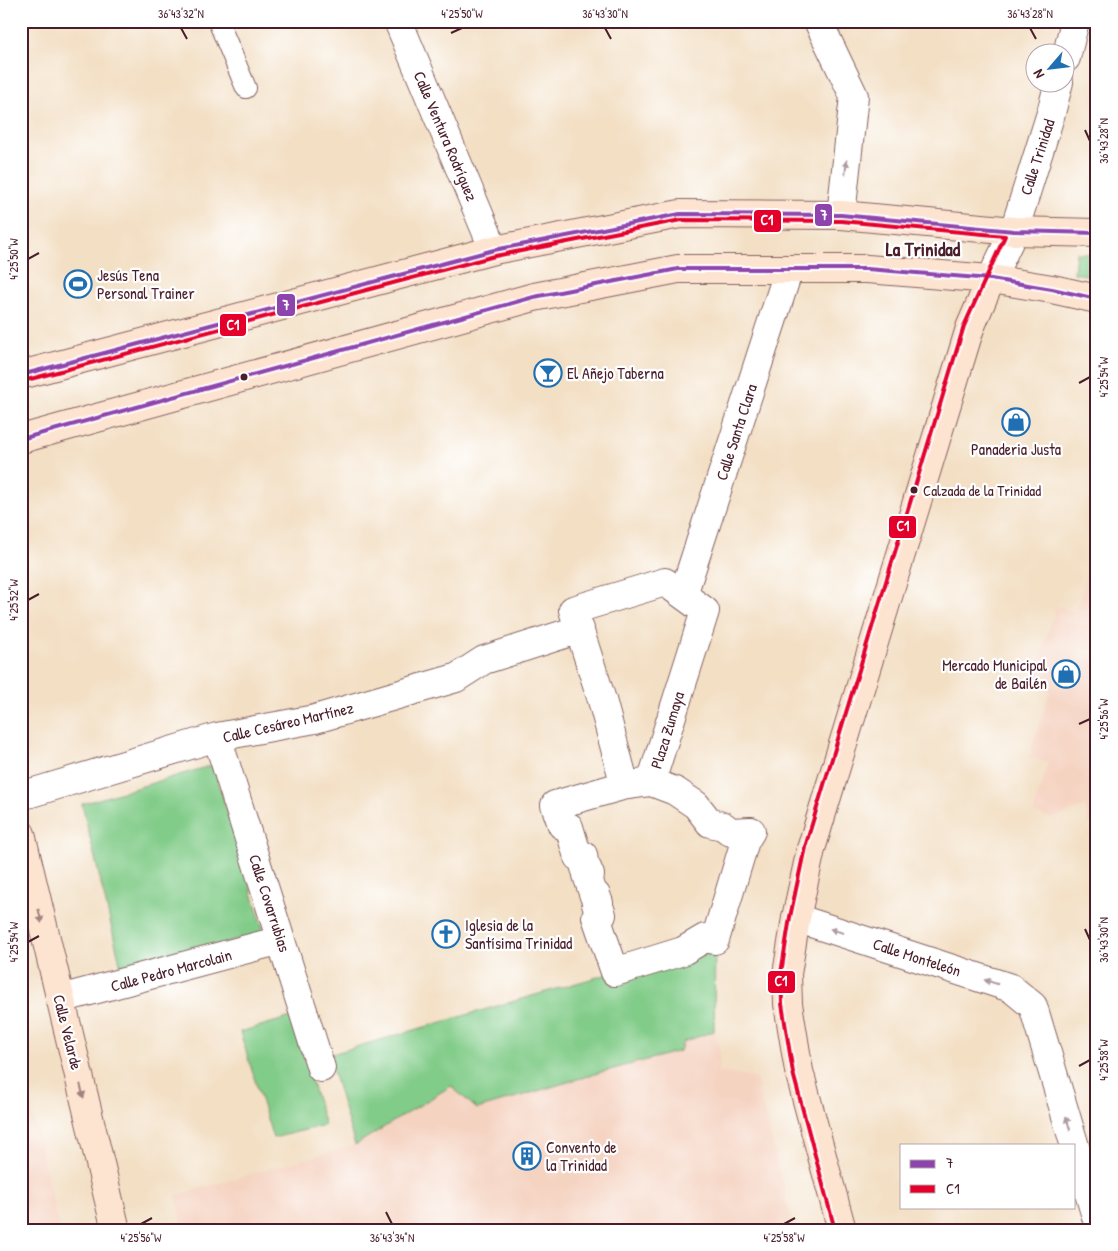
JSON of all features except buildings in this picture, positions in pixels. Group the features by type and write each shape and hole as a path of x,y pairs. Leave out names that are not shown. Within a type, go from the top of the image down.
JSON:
{"main road":[{"path":"21,375 494,250 680,214 842,216 1014,231 1097,233"},
{"path":"21,439 534,297 678,269 867,269 991,279 1052,288 1097,299"},
{"path":"842,1230 799,1071 788,1004 787,974 796,918 811,848 970,328 991,279"},
{"name":"Calle Velarde","path":"21,834 116,1230"}],"street":[{"name":"Calle Ventura Rodríguez","path":"398,21 494,250"},
{"path":"818,21 854,96 842,216"},
{"path":"1070,42 1075,21"},
{"name":"Calle Trinidad","path":"991,279 1014,231 1056,92"},
{"name":"Calle Santa Clara","path":"683,595 789,269"},
{"name":"Plaza Zumaya","path":"622,786 624,782 573,610 665,582 705,611 651,782"},
{"name":"Calle Cesáreo Martínez","path":"21,796 217,737 315,720 456,678 484,660 580,629"},
{"name":"Calle Covarrubias","path":"217,737 321,1068"},
{"path":"651,782 675,790 696,805 710,823 723,826 731,832 751,831 745,841 715,940 705,938 682,951 615,972 596,917 602,915 596,904 598,902 587,875 590,875 587,868 585,868 583,855 578,857 569,827 562,825 555,805 622,786 651,782"},
{"name":"Calle Monteleón","path":"796,918 1011,988 1033,1006 1074,1144"},
{"name":"Calle Pedro Marcolain","path":"60,999 281,940"},
{"name":"Calle Monteleón","path":"1076,1150 1097,1220"}],"lane":[{"path":"218,21 246,88"}],"shaded area":[{"name":"Mercado Municipal de Bailén","path":"1097,532 1097,821 1088,823 1085,806 1052,819 1033,813 1048,763 1029,758 1050,691 1032,685 1056,606 1076,612"},
{"path":"714,1031 720,1052 718,1072 756,1078 794,1230 183,1230 176,1195 355,1145 451,1085 598,1073 680,1051 683,1042"},
{"path":"21,1069 60,1230 21,1230"}],"green space":[{"path":"1076,253 1097,254 1097,277 1074,273"},
{"path":"213,765 264,932 122,971 82,804"},
{"path":"715,940 714,1031 683,1042 680,1051 477,1109 451,1086 355,1145 328,1055 670,956"},
{"path":"291,1017 325,1125 273,1138 240,1032"}],"transit line":[{"name":"7","path":"21,375 494,250 680,214 841,215 1014,231 1097,233"},
{"name":"C1","path":"23,381 495,256 681,220 841,221 1005,236 964,326 805,847 790,917 781,973 782,1004 793,1073 835,1230"},
{"name":"7","path":"21,439 534,297 678,269 867,269 991,279 1097,299"}],"place":[{"name":"Jesús Tena Personal Trainer","path":"78,284"},
{"name":"El Añejo Taberna","path":"548,373"},
{"name":"Panaderia Justa","path":"1016,422"},
{"name":"Calzada de la Trinidad","path":"914,490"},
{"name":"Mercado Municipal de Bailén","path":"1066,674"},
{"name":"Iglesia de la Santísima Trinidad","path":"446,934"},
{"name":"Convento de la Trinidad","path":"527,1156"}],"district":[{"name":"La Trinidad","path":"923,249"}]}
